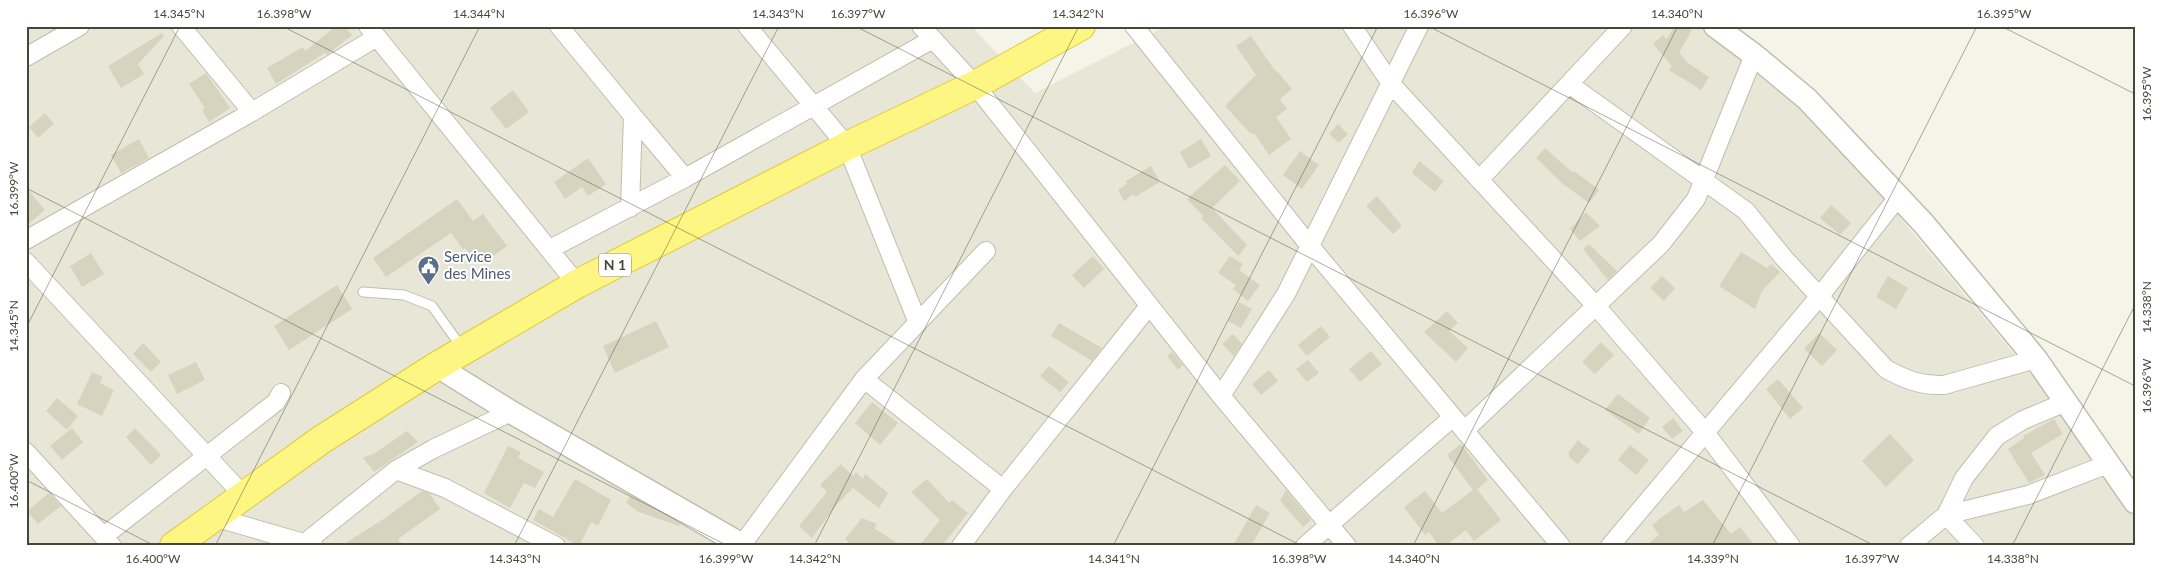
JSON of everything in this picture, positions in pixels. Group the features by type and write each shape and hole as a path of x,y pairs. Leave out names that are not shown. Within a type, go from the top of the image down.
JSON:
{"highway":[{"name":"N 1","path":"174,546 321,440 437,366 577,284 847,146 975,86 1072,29"}],"street":[{"path":"26,56 80,26"},
{"path":"181,26 252,112"},
{"path":"559,26 685,178"},
{"path":"747,26 847,146 918,323"},
{"path":"921,26 975,86 1221,396 1347,546"},
{"path":"1134,26 1309,245 1561,546"},
{"path":"1352,26 1392,85 1596,306 1704,431 1790,546"},
{"path":"1221,396 1286,294 1309,245 1392,85 1419,26"},
{"path":"1479,180 1623,26"},
{"path":"1715,26 1754,54 1806,99 1899,196 2036,359 2135,502"},
{"path":"26,240 252,112 372,31 577,284"},
{"path":"550,249 685,178 933,39"},
{"path":"1305,546 1459,424 1596,306 1661,244 1680,223 1696,198 1754,54"},
{"path":"1569,84 1746,211 1819,297 1886,369 1908,380 1928,385 1944,385 2036,359"},
{"path":"630,208 633,116"},
{"path":"1610,546 1704,431 1819,297 1899,196"},
{"path":"437,366 511,412 742,545 864,379 986,251"},
{"path":"26,262 244,496"},
{"path":"961,546 1003,489 1149,306"},
{"path":"864,379 1003,489"},
{"path":"26,452 108,541 208,456 276,402 281,393"},
{"path":"1909,546 1946,514 1964,478 1997,436 2023,420 2066,402"},
{"path":"214,517 310,544 396,470 433,449 511,412"},
{"path":"1946,514 2028,495 2108,464"},
{"path":"396,470 445,488 534,540 556,546"},
{"path":"1946,514 1975,546"}],"lane":[{"path":"363,292 404,295 432,306 464,351"}],"shaded area":[{"path":"26,26 971,26 1035,93 1166,26 1703,26 1804,102 2091,446 2135,510 2135,546 26,546"}],"building":[{"path":"336,26 345,26 352,35 327,55 325,53 276,84 267,68 303,47 305,51"},
{"path":"1674,26 1685,26 1692,30 1679,53 1688,63 1709,77 1701,90 1669,70 1672,66 1653,44 1663,35 1667,39"},
{"path":"162,33 164,36 138,64 144,74 121,88 108,66"},
{"path":"1251,36 1276,72 1292,89 1280,99 1287,109 1276,117 1291,139 1269,155 1255,134 1250,133 1225,106 1256,75 1236,46"},
{"path":"206,73 230,108 209,122 202,110 205,108 189,84"},
{"path":"513,90 529,112 506,129 490,108"},
{"path":"45,113 54,124 38,138 29,127"},
{"path":"1338,124 1348,134 1339,143 1329,134"},
{"path":"139,139 149,158 121,173 111,155"},
{"path":"1201,139 1211,156 1189,169 1180,152"},
{"path":"1545,148 1572,172 1574,171 1599,190 1589,203 1563,184 1536,158"},
{"path":"1300,151 1319,165 1302,189 1283,175"},
{"path":"588,158 606,184 588,196 582,187 565,199 554,182"},
{"path":"1419,161 1444,181 1435,192 1412,173"},
{"path":"1225,165 1240,181 1212,208 1247,245 1238,256 1201,218 1203,216 1187,199"},
{"path":"1151,166 1160,182 1135,197 1134,194 1124,201 1118,190 1127,184 1126,181"},
{"path":"26,187 45,210 26,226"},
{"path":"1377,196 1402,226 1393,234 1366,206"},
{"path":"457,199 473,221 483,214 507,246 482,264 476,255 472,258 465,248 463,249 451,233 386,277 373,258"},
{"path":"1831,205 1851,223 1840,235 1820,218"},
{"path":"1586,212 1600,226 1580,241 1570,229"},
{"path":"1589,244 1617,271 1608,280 1583,249"},
{"path":"1741,252 1767,268 1771,264 1780,272 1762,291 1755,309 1719,286"},
{"path":"91,253 104,274 82,287 70,266"},
{"path":"1093,256 1104,269 1084,288 1072,275"},
{"path":"1230,256 1243,264 1239,270 1260,285 1248,301 1233,289 1236,285 1218,273"},
{"path":"1662,276 1675,288 1664,301 1650,288"},
{"path":"1888,276 1908,288 1896,309 1876,297"},
{"path":"337,285 352,309 289,350 274,326"},
{"path":"1239,302 1252,309 1241,328 1228,321"},
{"path":"1447,311 1458,323 1449,331 1468,348 1456,362 1424,332"},
{"path":"656,321 669,347 615,373 603,346"},
{"path":"1059,323 1102,348 1092,361 1051,336"},
{"path":"1321,326 1330,337 1307,356 1298,345"},
{"path":"1819,333 1837,350 1822,366 1804,349"},
{"path":"1233,334 1242,344 1234,356 1222,344"},
{"path":"1601,342 1614,355 1595,374 1582,362"},
{"path":"143,343 161,362 151,372 133,354"},
{"path":"1371,351 1382,364 1360,382 1349,369"},
{"path":"1172,352 1183,365 1178,370 1167,356"},
{"path":"1308,360 1319,373 1307,382 1296,369"},
{"path":"196,362 205,380 177,394 168,375"},
{"path":"1049,366 1069,382 1060,392 1040,376"},
{"path":"1269,370 1278,381 1261,395 1252,384"},
{"path":"92,372 103,377 100,383 114,390 102,416 77,404"},
{"path":"1778,379 1803,408 1790,419 1766,389"},
{"path":"1618,394 1650,418 1639,434 1605,410"},
{"path":"57,398 78,416 67,430 46,411"},
{"path":"872,402 898,423 880,445 855,423"},
{"path":"1673,418 1683,431 1672,439 1662,427"},
{"path":"2054,419 2063,434 2031,453 2045,475 2029,483 2008,449 2024,438 2023,436"},
{"path":"72,428 83,442 62,460 50,446"},
{"path":"135,428 161,455 151,465 126,437"},
{"path":"407,431 418,442 374,472 363,458 375,453"},
{"path":"1890,434 1914,460 1886,487 1862,461"},
{"path":"1578,440 1590,450 1578,464 1569,457 1569,452"},
{"path":"1461,444 1488,480 1477,489 1501,520 1474,541 1466,530 1445,546 1439,546 1429,532 1425,535 1404,507 1425,491 1442,513 1473,490 1447,455"},
{"path":"1630,445 1649,460 1636,475 1618,460"},
{"path":"508,446 521,452 518,458 544,472 535,488 524,483 510,508 484,493"},
{"path":"841,464 853,476 856,472 863,479 865,474 888,493 879,508 853,488 838,503 812,538 799,526 827,492 820,485"},
{"path":"575,479 611,500 598,526 591,522 579,546 533,520 539,509 553,517"},
{"path":"927,479 949,503 952,500 968,513 942,546 919,546 940,520 911,492"},
{"path":"1286,490 1311,520 1303,527 1280,501"},
{"path":"422,491 429,493 440,509 398,539 403,546 341,546 385,518"},
{"path":"49,493 61,506 38,524 27,511"},
{"path":"630,496 680,524 679,526 639,512 626,503"},
{"path":"1703,500 1731,534 1740,527 1755,546 1646,546 1659,535 1652,525 1679,505 1684,512"},
{"path":"1256,505 1270,513 1251,546 1233,546"},
{"path":"862,518 877,524 874,528 902,546 852,546 845,539"}],"place":[{"name":"Service des Mines","path":"428,285"}]}
